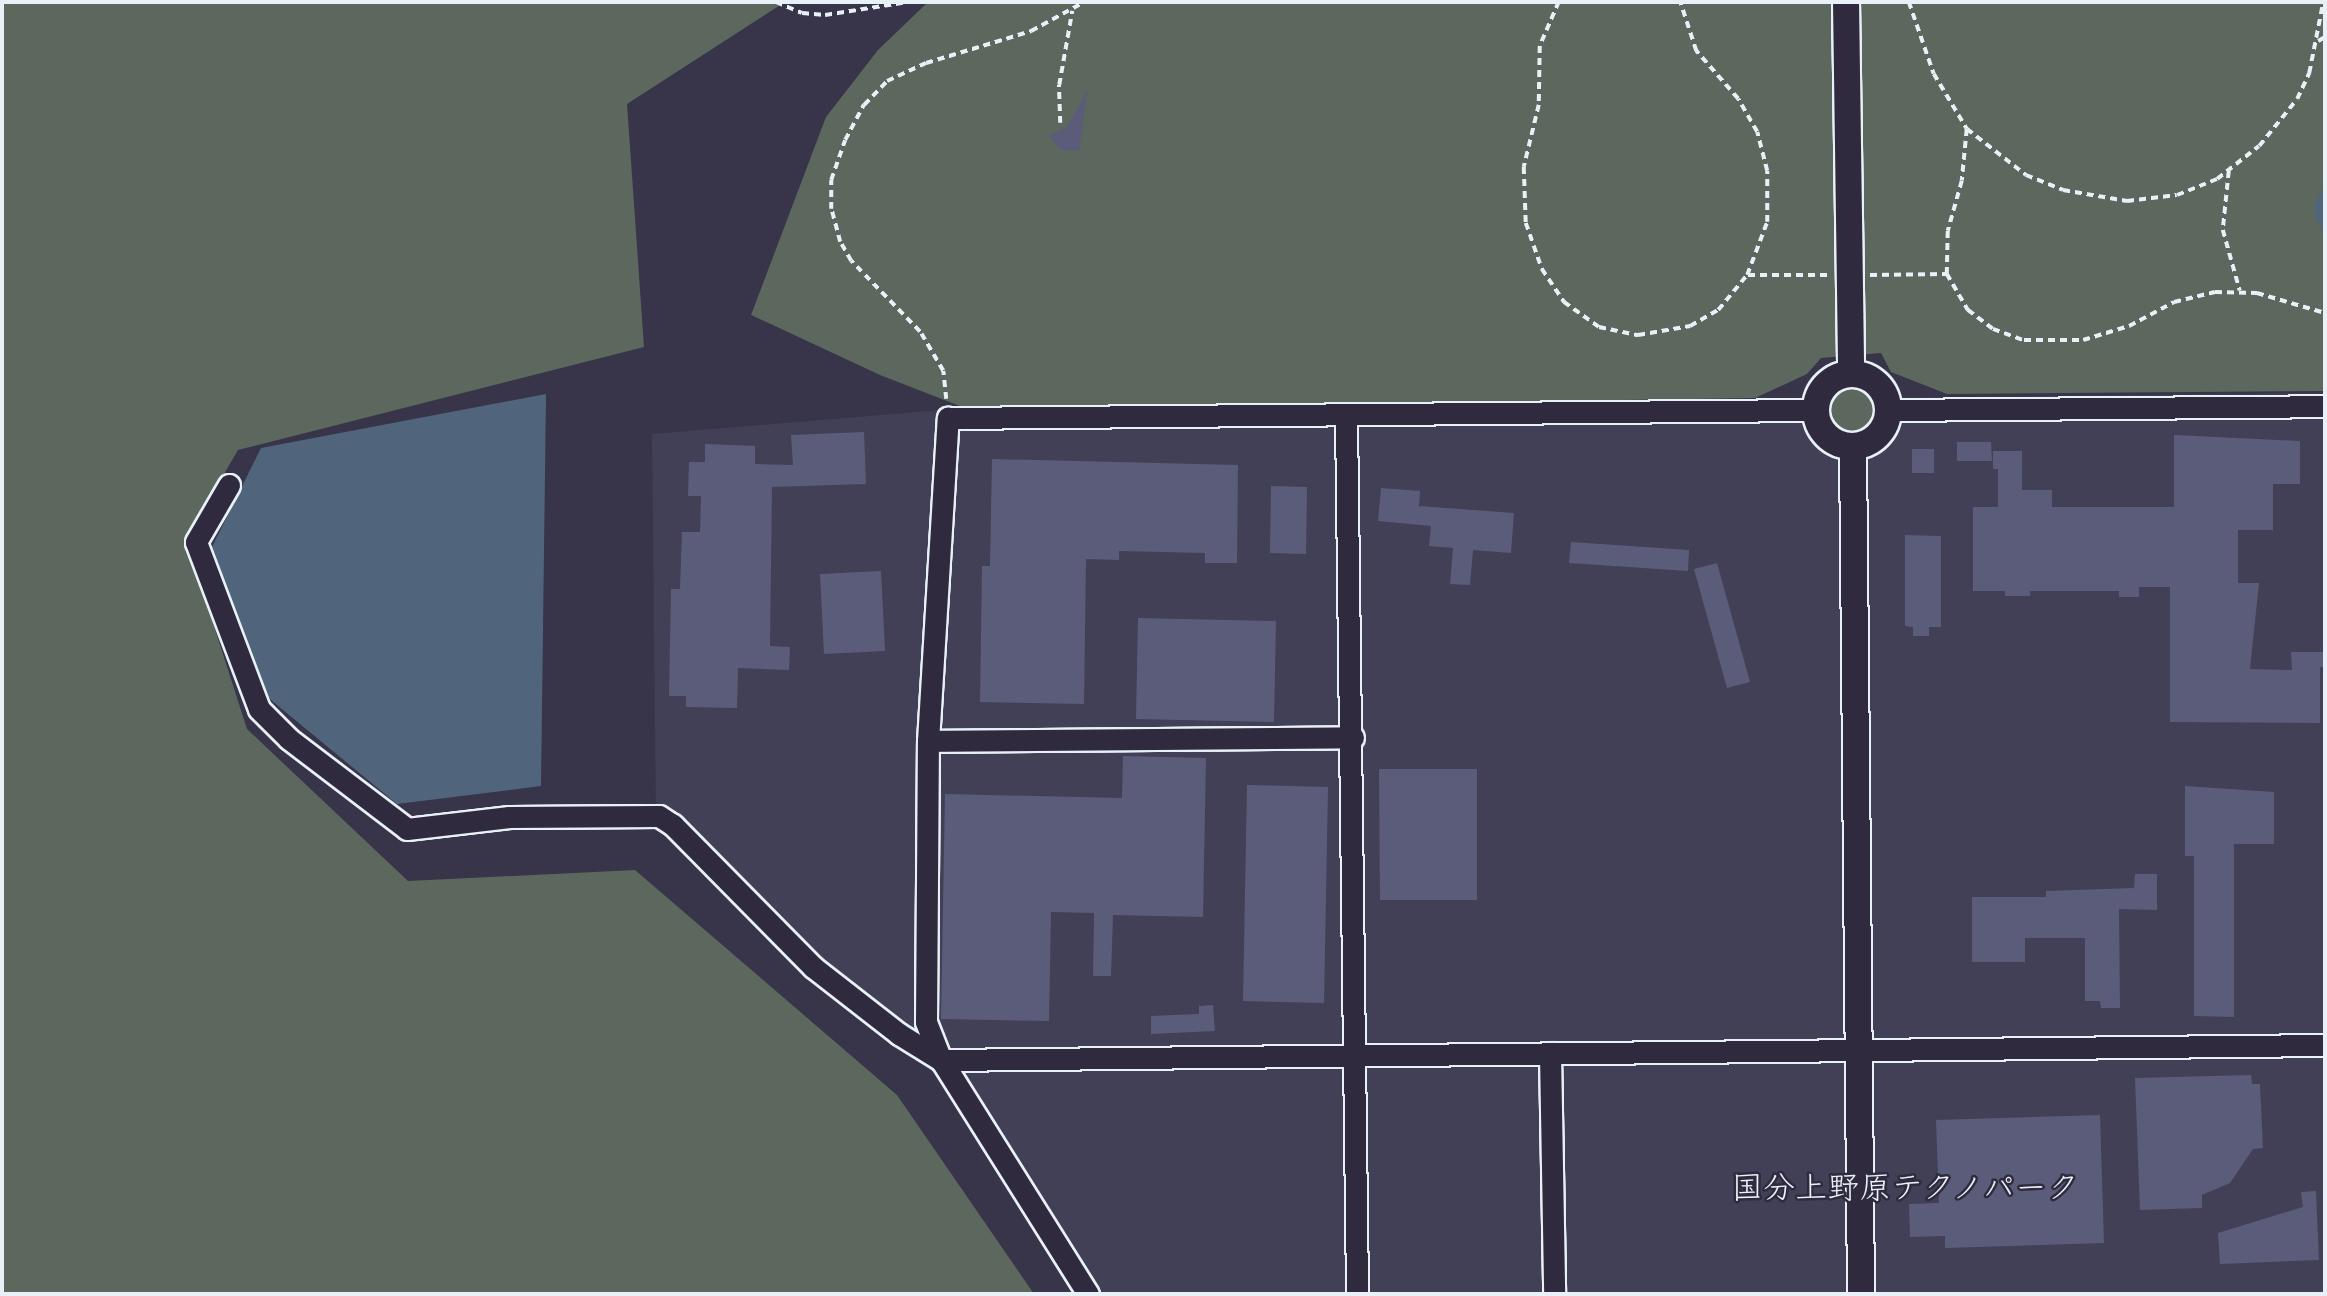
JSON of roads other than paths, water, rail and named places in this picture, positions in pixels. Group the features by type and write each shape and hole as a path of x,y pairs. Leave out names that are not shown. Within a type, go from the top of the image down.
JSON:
{"street":[{"path":"1846,2 1851,373"},
{"path":"1851,373 1873,380 1882,388 1889,410 1875,440 1853,447 1831,440 1818,422 1816,410 1830,381 1851,373"},
{"path":"1889,410 2325,406"},
{"path":"1088,1294 942,1059 926,1021 928,741 948,418 1816,410"},
{"path":"1346,416 1353,737 1357,1294"},
{"path":"1853,447 1861,1294"},
{"path":"229,485 196,542 259,709 289,739 407,829 509,817 659,816 673,825 813,967 898,1034 942,1059 1354,1052 1858,1051 2325,1045"},
{"path":"928,741 1353,737"},
{"path":"1550,1053 1554,1294"}],"water":[{"path":"2325,184 2325,234 2315,215 2315,203"},
{"path":"546,394 541,786 397,804 266,696 211,549 261,448"}],"district":[{"name":"国分上野原テクノパーク","path":"1905,1188"}]}
